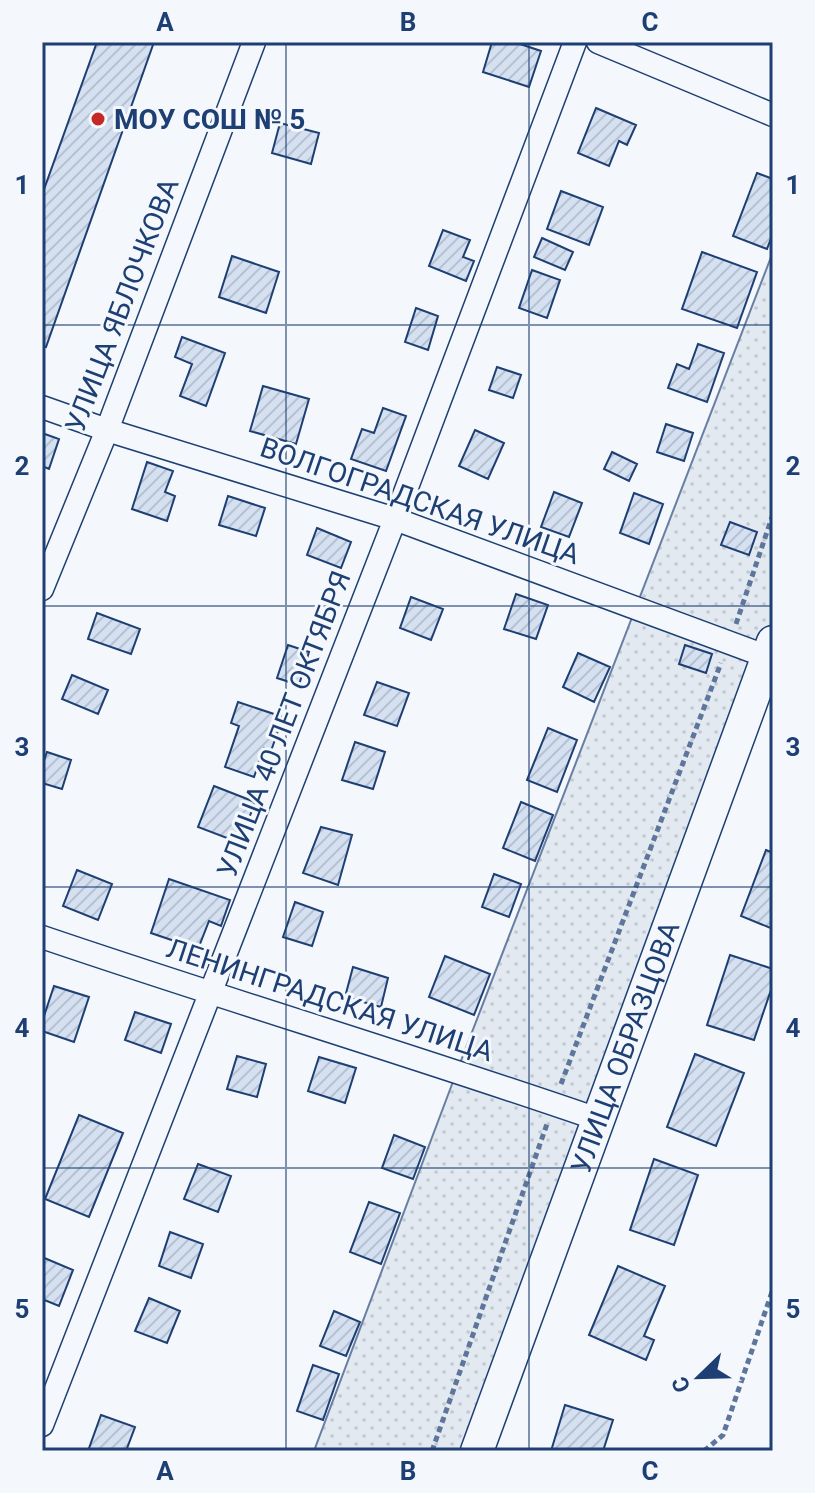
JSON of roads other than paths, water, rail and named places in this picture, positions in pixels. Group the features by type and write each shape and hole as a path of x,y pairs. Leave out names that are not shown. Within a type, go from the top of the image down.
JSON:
{"street":[{"name":"УЛИЦА ЯБЛОЧКОВА","path":"42,589 107,430 254,42"},
{"name":"УЛИЦА 40 ЛЕТ ОКТЯБРЯ","path":"42,1425 212,994 575,42"},
{"path":"598,42 773,115"},
{"name":"ВОЛГОГРАДСКАЯ УЛИЦА","path":"42,407 395,519 729,642 771,654"},
{"name":"УЛИЦА ОБРАЗЦОВА","path":"477,1451 771,654"},
{"name":"ЛЕНИНГРАДСКАЯ УЛИЦА","path":"42,937 600,1120"}],"place":[{"name":"МОУ СОШ № 5","path":"98,119"}]}
